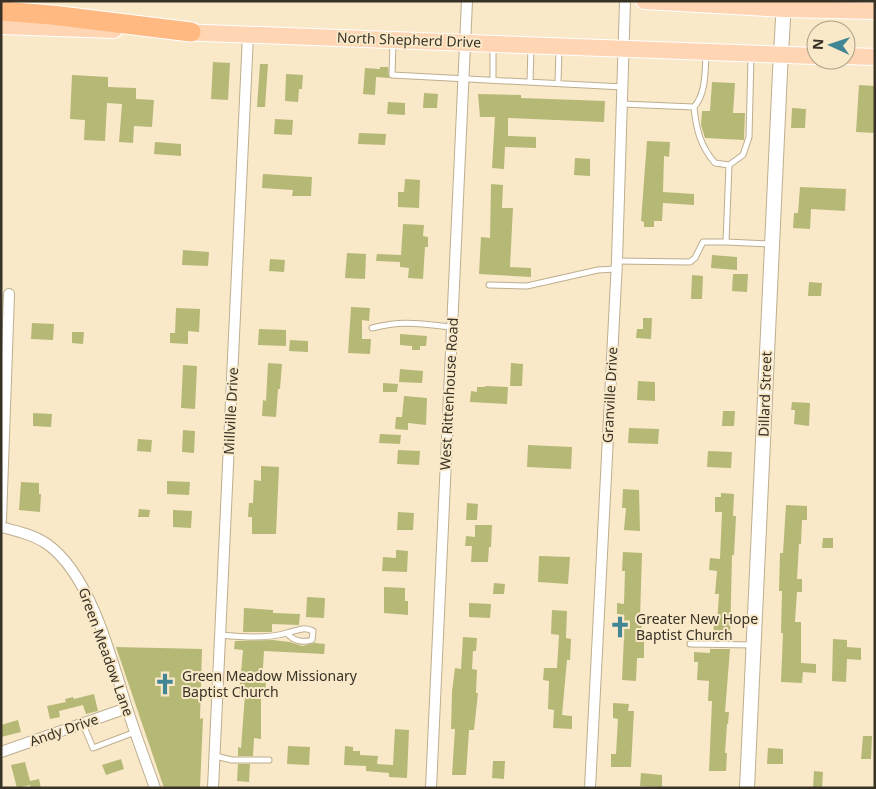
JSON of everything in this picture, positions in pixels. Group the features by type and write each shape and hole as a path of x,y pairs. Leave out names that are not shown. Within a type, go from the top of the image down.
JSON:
{"highway":[{"path":"1,11 52,15 191,32"}],"main road":[{"path":"644,1 784,5 875,11"},
{"name":"North Shepherd Drive","path":"1,26 559,45 806,56"},
{"path":"856,56 875,57"}],"street":[{"name":"West Rittenhouse Road","path":"431,788 468,1"},
{"name":"Granville Drive","path":"590,788 617,265 625,1"},
{"name":"Dillard Street","path":"746,788 780,55 784,5"},
{"name":"Millville Drive","path":"213,788 248,35"},
{"path":"1,520 9,294"},
{"name":"Green Meadow Lane","path":"1,527 23,532 47,543 66,560 80,582 98,621 155,788"},
{"name":"Andy Drive","path":"1,752 127,708"}],"lane":[{"path":"394,39 392,75 623,87"},
{"path":"493,80 494,43"},
{"path":"530,82 531,44"},
{"path":"558,84 559,45"},
{"path":"622,104 694,107 698,103 704,81 707,51"},
{"path":"694,107 697,131 702,145 715,162 729,165 743,156 749,137 751,53"},
{"path":"726,242 729,165"},
{"path":"490,285 527,286 617,265 690,262 695,258 703,242 771,244"},
{"path":"372,328 390,323 404,322 452,327"},
{"path":"220,635 263,636 287,633 298,628 309,629 313,631 314,636 312,640 301,641 293,639 287,633"},
{"path":"690,644 754,645"},
{"path":"83,724 93,748 135,731"},
{"path":"214,756 232,760 269,760"}],"building":[{"path":"213,62 230,63 228,100 211,99"},
{"path":"260,64 268,64 265,107 257,107"},
{"path":"380,67 388,67 389,78 376,77 375,95 363,94 365,68 380,69"},
{"path":"286,74 303,75 302,89 299,89 298,102 285,101"},
{"path":"72,75 108,77 108,87 136,88 136,99 154,100 152,127 134,126 133,143 119,142 122,104 107,103 105,141 84,140 85,120 70,119"},
{"path":"712,82 735,83 733,113 745,113 744,140 705,138 701,125 702,111 710,111"},
{"path":"859,85 875,86 875,133 856,132"},
{"path":"424,93 438,94 437,108 423,108"},
{"path":"478,94 521,95 521,98 605,101 604,122 508,118 508,136 536,137 536,148 505,147 504,169 492,168 495,117 480,117"},
{"path":"388,102 405,103 405,115 387,114"},
{"path":"792,108 806,109 805,128 791,128"},
{"path":"275,119 293,120 292,135 274,134"},
{"path":"359,133 386,134 385,145 358,144"},
{"path":"647,141 670,142 669,157 664,156 663,192 694,194 694,205 663,203 662,221 654,221 654,227 644,227 644,222 641,221"},
{"path":"155,142 181,144 181,156 154,154"},
{"path":"575,158 590,159 590,176 574,175"},
{"path":"263,174 312,177 311,196 292,196 293,190 262,188"},
{"path":"405,179 420,180 419,208 398,207 398,192 404,192"},
{"path":"491,184 503,185 502,208 513,208 510,267 531,268 531,277 479,274 481,237 490,238"},
{"path":"800,187 846,189 845,211 811,209 810,229 793,228 794,213 798,213"},
{"path":"403,224 424,225 423,236 428,237 428,247 425,247 423,279 408,278 409,268 400,267 400,262 376,261 377,254 401,255"},
{"path":"183,250 209,252 208,266 182,265"},
{"path":"347,253 366,254 365,279 345,278"},
{"path":"712,255 737,257 737,270 711,268"},
{"path":"270,259 285,260 284,272 269,271"},
{"path":"733,274 748,274 747,292 732,291"},
{"path":"692,275 703,276 702,299 691,299"},
{"path":"809,282 822,283 821,296 808,296"},
{"path":"351,307 370,308 369,321 362,320 362,339 371,339 370,354 348,353"},
{"path":"176,308 200,309 199,332 188,331 188,344 170,343 170,333 175,333"},
{"path":"643,318 652,318 651,339 636,338 637,329 643,329"},
{"path":"32,323 54,324 53,340 31,339"},
{"path":"259,329 286,330 286,346 258,345"},
{"path":"72,332 84,332 83,344 72,343"},
{"path":"400,334 427,336 426,346 420,346 420,350 412,350 412,346 400,345"},
{"path":"290,340 308,341 308,352 289,351"},
{"path":"268,363 282,364 276,417 262,416 263,400 266,401"},
{"path":"511,363 523,364 522,386 510,386"},
{"path":"183,365 197,366 195,409 181,408"},
{"path":"400,369 423,371 422,383 399,382"},
{"path":"638,381 655,382 655,401 637,400"},
{"path":"383,383 398,384 397,392 383,392"},
{"path":"477,387 508,387 507,404 470,402 471,391 477,392"},
{"path":"404,396 427,398 426,425 408,423 408,430 395,429 396,417 402,417"},
{"path":"792,402 810,403 809,426 794,424 795,410 791,410"},
{"path":"723,411 735,411 734,426 722,426"},
{"path":"33,413 52,414 51,427 33,426"},
{"path":"629,428 659,429 658,444 628,443"},
{"path":"183,430 195,431 194,453 182,452"},
{"path":"380,434 401,435 400,444 379,443"},
{"path":"138,439 152,440 151,452 137,451"},
{"path":"528,445 572,447 571,469 527,467"},
{"path":"398,450 420,451 419,465 397,464"},
{"path":"708,451 732,452 731,468 707,467"},
{"path":"261,466 279,467 276,534 252,534 252,517 248,517 249,503 253,503 254,480 261,481"},
{"path":"167,481 190,482 189,495 167,494"},
{"path":"21,482 39,483 39,494 41,494 40,512 19,510"},
{"path":"623,489 639,490 640,531 624,530 626,508 622,508"},
{"path":"721,493 734,494 733,516 736,516 734,555 732,555 730,640 713,640 714,623 717,623 719,594 715,594 717,571 709,570 710,558 720,559 722,512 715,512 715,497 721,497"},
{"path":"467,503 478,504 477,520 466,520"},
{"path":"786,505 807,506 807,520 802,520 801,544 799,544 797,579 802,579 802,592 797,592 795,622 801,622 801,663 816,664 816,673 803,672 802,683 781,682 783,633 781,633 782,591 779,591 780,553 783,553"},
{"path":"139,509 150,510 149,517 138,517"},
{"path":"173,510 192,511 191,528 173,527"},
{"path":"398,512 414,513 413,530 397,530"},
{"path":"475,525 492,525 488,562 471,562 472,546 465,546 466,536 475,537"},
{"path":"823,538 833,538 833,548 822,548"},
{"path":"396,550 408,551 407,572 382,571 383,557 396,558"},
{"path":"623,552 642,553 640,618 642,618 641,640 644,640 644,658 637,658 636,681 622,680 624,637 619,636 620,614 617,614 617,603 624,604 625,571 622,571"},
{"path":"539,556 570,557 568,584 538,582"},
{"path":"494,583 505,584 504,594 493,594"},
{"path":"384,587 405,588 405,601 408,601 408,615 384,613"},
{"path":"307,597 325,598 324,618 306,617"},
{"path":"469,603 491,604 490,618 469,617"},
{"path":"244,608 273,610 273,613 300,614 299,625 272,624 272,632 243,632"},
{"path":"552,610 567,611 566,638 571,639 570,660 567,660 562,715 572,716 572,729 553,728 554,710 548,709 549,681 543,680 544,668 557,668 559,635 551,634"},
{"path":"463,637 477,638 476,651 473,651 472,669 477,670 476,693 478,693 474,730 469,730 466,775 452,775 455,729 451,729 452,692 455,668 461,669"},
{"path":"833,639 847,640 847,647 861,648 861,660 847,659 846,682 832,681"},
{"path":"273,640 302,646 315,643 325,644 324,654 264,651 262,683 266,683 265,695 261,695 261,739 254,738 253,756 238,756 238,747 241,748 245,694 239,694 243,650 234,649 235,641"},
{"name":"Green Meadow Missionary Baptist Church","path":"116,647 202,649 200,719 203,718 200,788 164,788"},
{"path":"710,649 730,649 725,712 729,712 725,753 727,753 726,771 709,771 712,701 708,701 709,681 697,680 698,662 694,662 694,652 710,653"},
{"path":"94,694 98,711 86,714 83,705 59,711 60,717 50,719 47,706 66,702 65,699 73,697 74,699"},
{"path":"613,703 629,704 628,711 634,711 631,767 611,767 611,754 616,754 618,719 613,718"},
{"path":"18,720 21,732 1,737 1,725"},
{"path":"395,729 409,730 407,778 389,777 389,773 366,771 366,766 344,765 345,746 353,747 353,751 360,751 360,755 378,756 377,764 393,765"},
{"path":"863,736 872,736 871,759 861,759"},
{"path":"288,746 310,747 309,765 287,764"},
{"path":"768,748 783,749 783,764 767,764"},
{"path":"121,759 124,769 106,775 102,765"},
{"path":"493,761 505,761 504,779 492,778"},
{"path":"25,762 30,781 39,779 41,788 31,788 30,785 17,788 11,765"},
{"path":"238,764 250,764 249,782 237,781"},
{"path":"814,771 823,772 822,788 813,788"},
{"path":"641,773 662,775 662,787 640,786"}],"place":[{"name":"Greater New Hope Baptist Church","path":"620,627"},
{"name":"Green Meadow Missionary Baptist Church","path":"165,684"}]}
